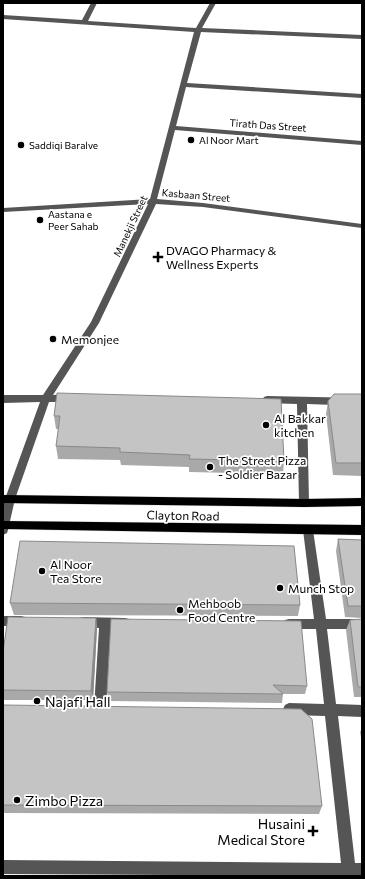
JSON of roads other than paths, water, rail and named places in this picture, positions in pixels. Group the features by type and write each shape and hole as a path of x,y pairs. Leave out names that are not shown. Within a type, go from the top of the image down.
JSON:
{"main road":[{"name":"Clayton Road","path":"6,499 304,503 362,502"},
{"name":"Clayton Road","path":"3,527 362,530"}],"street":[{"path":"84,22 94,3"},
{"name":"Manekji Street","path":"3,527 6,499 46,398 95,323 153,201 198,30 213,3"},
{"path":"3,17 198,30 362,37"},
{"path":"183,85 362,96"},
{"name":"Tirath Das Street","path":"172,128 362,143"},
{"name":"Kasbaan Street","path":"3,210 153,201 203,204 362,226"},
{"path":"3,399 77,398"},
{"path":"256,400 362,402"},
{"path":"302,400 304,503"},
{"path":"3,867 355,870 330,709 321,624 308,530"},
{"path":"3,621 34,621"},
{"path":"74,622 136,623"},
{"path":"100,708 105,622"},
{"path":"275,624 362,624"},
{"path":"85,708 116,708"},
{"path":"275,709 330,709 362,711"}],"place":[{"name":"Al Noor Mart","path":"191,140"},
{"name":"Saddiqi Baralve","path":"21,145"},
{"name":"Aastana e Peer Sahab","path":"40,220"},
{"name":"DVAGO Pharmacy & Wellness Experts","path":"158,257"},
{"name":"Memonjee","path":"53,339"},
{"name":"Al Bakkar kitchen","path":"266,425"},
{"name":"The Street Pizza - Soldier Bazar","path":"210,467"},
{"name":"Al Noor Tea Store","path":"42,571"},
{"name":"Munch Stop","path":"280,588"},
{"name":"Mehboob Food Centre","path":"180,610"},
{"name":"Najafi Hall","path":"37,701"},
{"name":"Zimbo Pizza","path":"17,800"},
{"name":"Husaini Medical Store","path":"313,831"}]}
